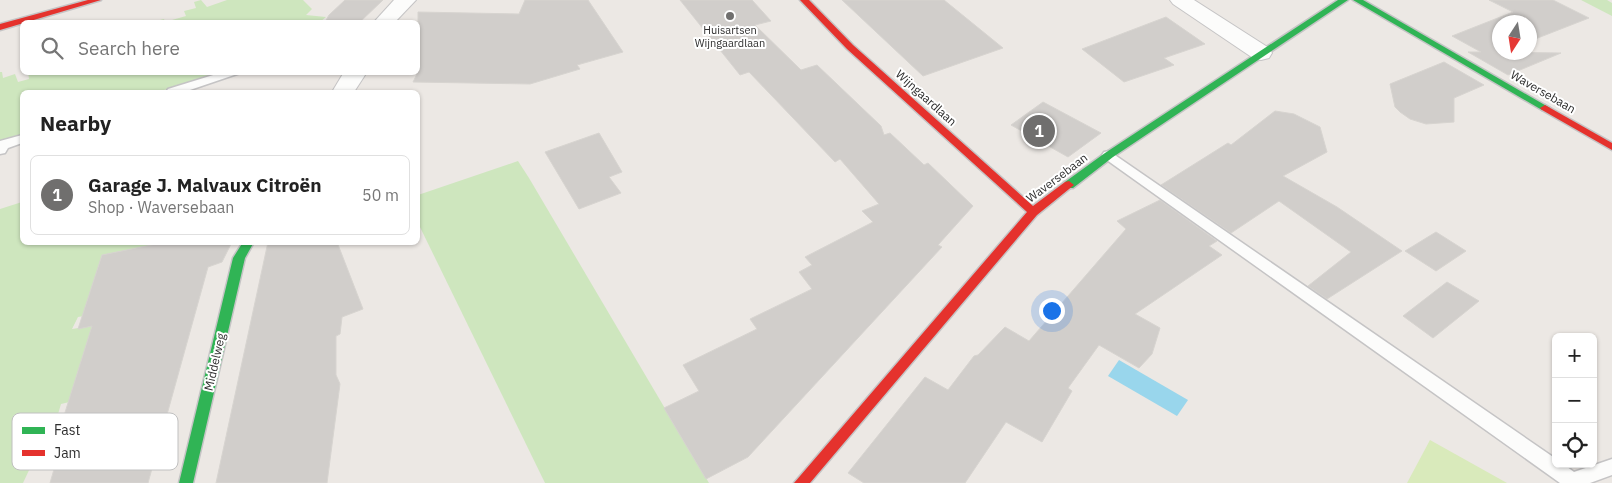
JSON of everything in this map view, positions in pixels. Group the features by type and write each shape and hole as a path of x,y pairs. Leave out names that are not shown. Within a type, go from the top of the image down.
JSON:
{"street":[{"path":"25,20 97,0"},
{"path":"386,20 406,0"},
{"name":"Wijngaardlaan","path":"804,0 850,47 1033,212"},
{"path":"1180,0 1261,53"},
{"name":"Waversebaan","path":"801,483 1033,212 1109,156 1261,53 1344,0"},
{"name":"Waversebaan","path":"1356,0 1612,147"},
{"path":"0,27 20,21"},
{"path":"344,90 354,75"},
{"name":"Middelweg","path":"186,483 239,258 247,245"}],"lane":[{"path":"178,90 227,75"},
{"path":"0,150 2,145 20,140"},
{"path":"1109,156 1572,481 1612,467"}],"green space":[{"path":"201,0 207,7 227,0 303,0 312,9 306,15 326,17 322,20 172,20 186,16 184,11 196,8 194,2"},
{"path":"1581,0 1607,0 1612,3 1612,16"},
{"path":"0,72 2,72 3,78 15,74 18,82 29,79 28,75 215,75 164,90 20,90 20,135 0,141"},
{"path":"518,161 709,483 545,483 420,227 420,194"},
{"path":"20,203 20,245 155,245 102,255 98,267 112,266 122,310 78,317 72,329 105,324 95,396 61,404 58,413 12,413 12,470 29,470 23,483 0,483 0,209"},
{"path":"1430,440 1507,483 1407,483"}],"water":[{"path":"1119,360 1188,400 1177,416 1108,376"}],"building":[{"path":"345,0 383,0 362,20 326,20"},
{"path":"525,0 588,0 623,52 577,65 580,69 530,84 413,82 416,75 420,75 420,20 418,20 418,12 519,14"},
{"path":"680,0 752,0 771,21 755,25 801,70 817,65 881,126 884,135 890,133 924,165 928,163 973,206 938,245 942,247 748,457 706,479 664,408 699,391 683,365 757,329 750,319 812,289 799,272 812,265 805,257 873,222 862,211 879,204 840,159 835,162 749,72 740,75"},
{"path":"842,0 944,0 1003,48 923,76"},
{"path":"1489,0 1553,0 1589,18 1537,38 1537,15 1505,15 1513,12"},
{"path":"1166,17 1205,44 1164,58 1174,65 1124,82 1082,49"},
{"path":"1492,20 1492,60 1537,60 1537,53 1561,53 1508,75 1468,52 1481,52 1452,36"},
{"path":"1444,62 1484,85 1454,98 1454,122 1426,124 1410,119 1400,112 1395,107 1390,84"},
{"path":"1043,102 1101,133 1068,157 1011,125"},
{"path":"1275,111 1294,114 1320,127 1327,152 1283,176 1337,207 1402,251 1327,299 1308,286 1351,252 1279,201 1231,233 1161,185 1228,143 1231,145"},
{"path":"599,133 622,172 609,177 621,193 579,209 545,152"},
{"path":"1160,200 1217,241 1209,246 1222,255 1135,314 1160,328 1152,354 1139,368 1099,345 1068,388 1072,391 1042,442 1006,422 965,483 864,483 848,473 925,377 948,390 974,356 978,355 1005,327 1029,341 1126,229 1117,221"},
{"path":"1436,232 1466,251 1436,271 1405,251"},
{"path":"151,245 230,245 222,262 208,267 167,413 65,413 92,326 78,329 102,255"},
{"path":"267,245 338,245 363,309 342,317 340,334 336,336 336,375 340,384 327,483 216,483"},
{"path":"1447,282 1479,301 1433,338 1403,316"},
{"path":"54,470 152,470 148,483 50,483"}],"traffic: fast":[{"path":"1069,185 1109,155 1344,0"},
{"path":"1357,0 1545,108"},
{"path":"186,483 239,258 247,245"}],"traffic: jam":[{"path":"25,20 97,0"},
{"path":"804,0 850,47 1033,212"},
{"path":"0,27 20,21"},
{"path":"1545,108 1612,147"},
{"path":"801,483 1033,212 1069,185"}],"place":[{"name":"Huisartsen Wijngaardlaan","path":"730,16"},
{"name":"Garage J. Malvaux Citroën","path":"1039,131"}]}
